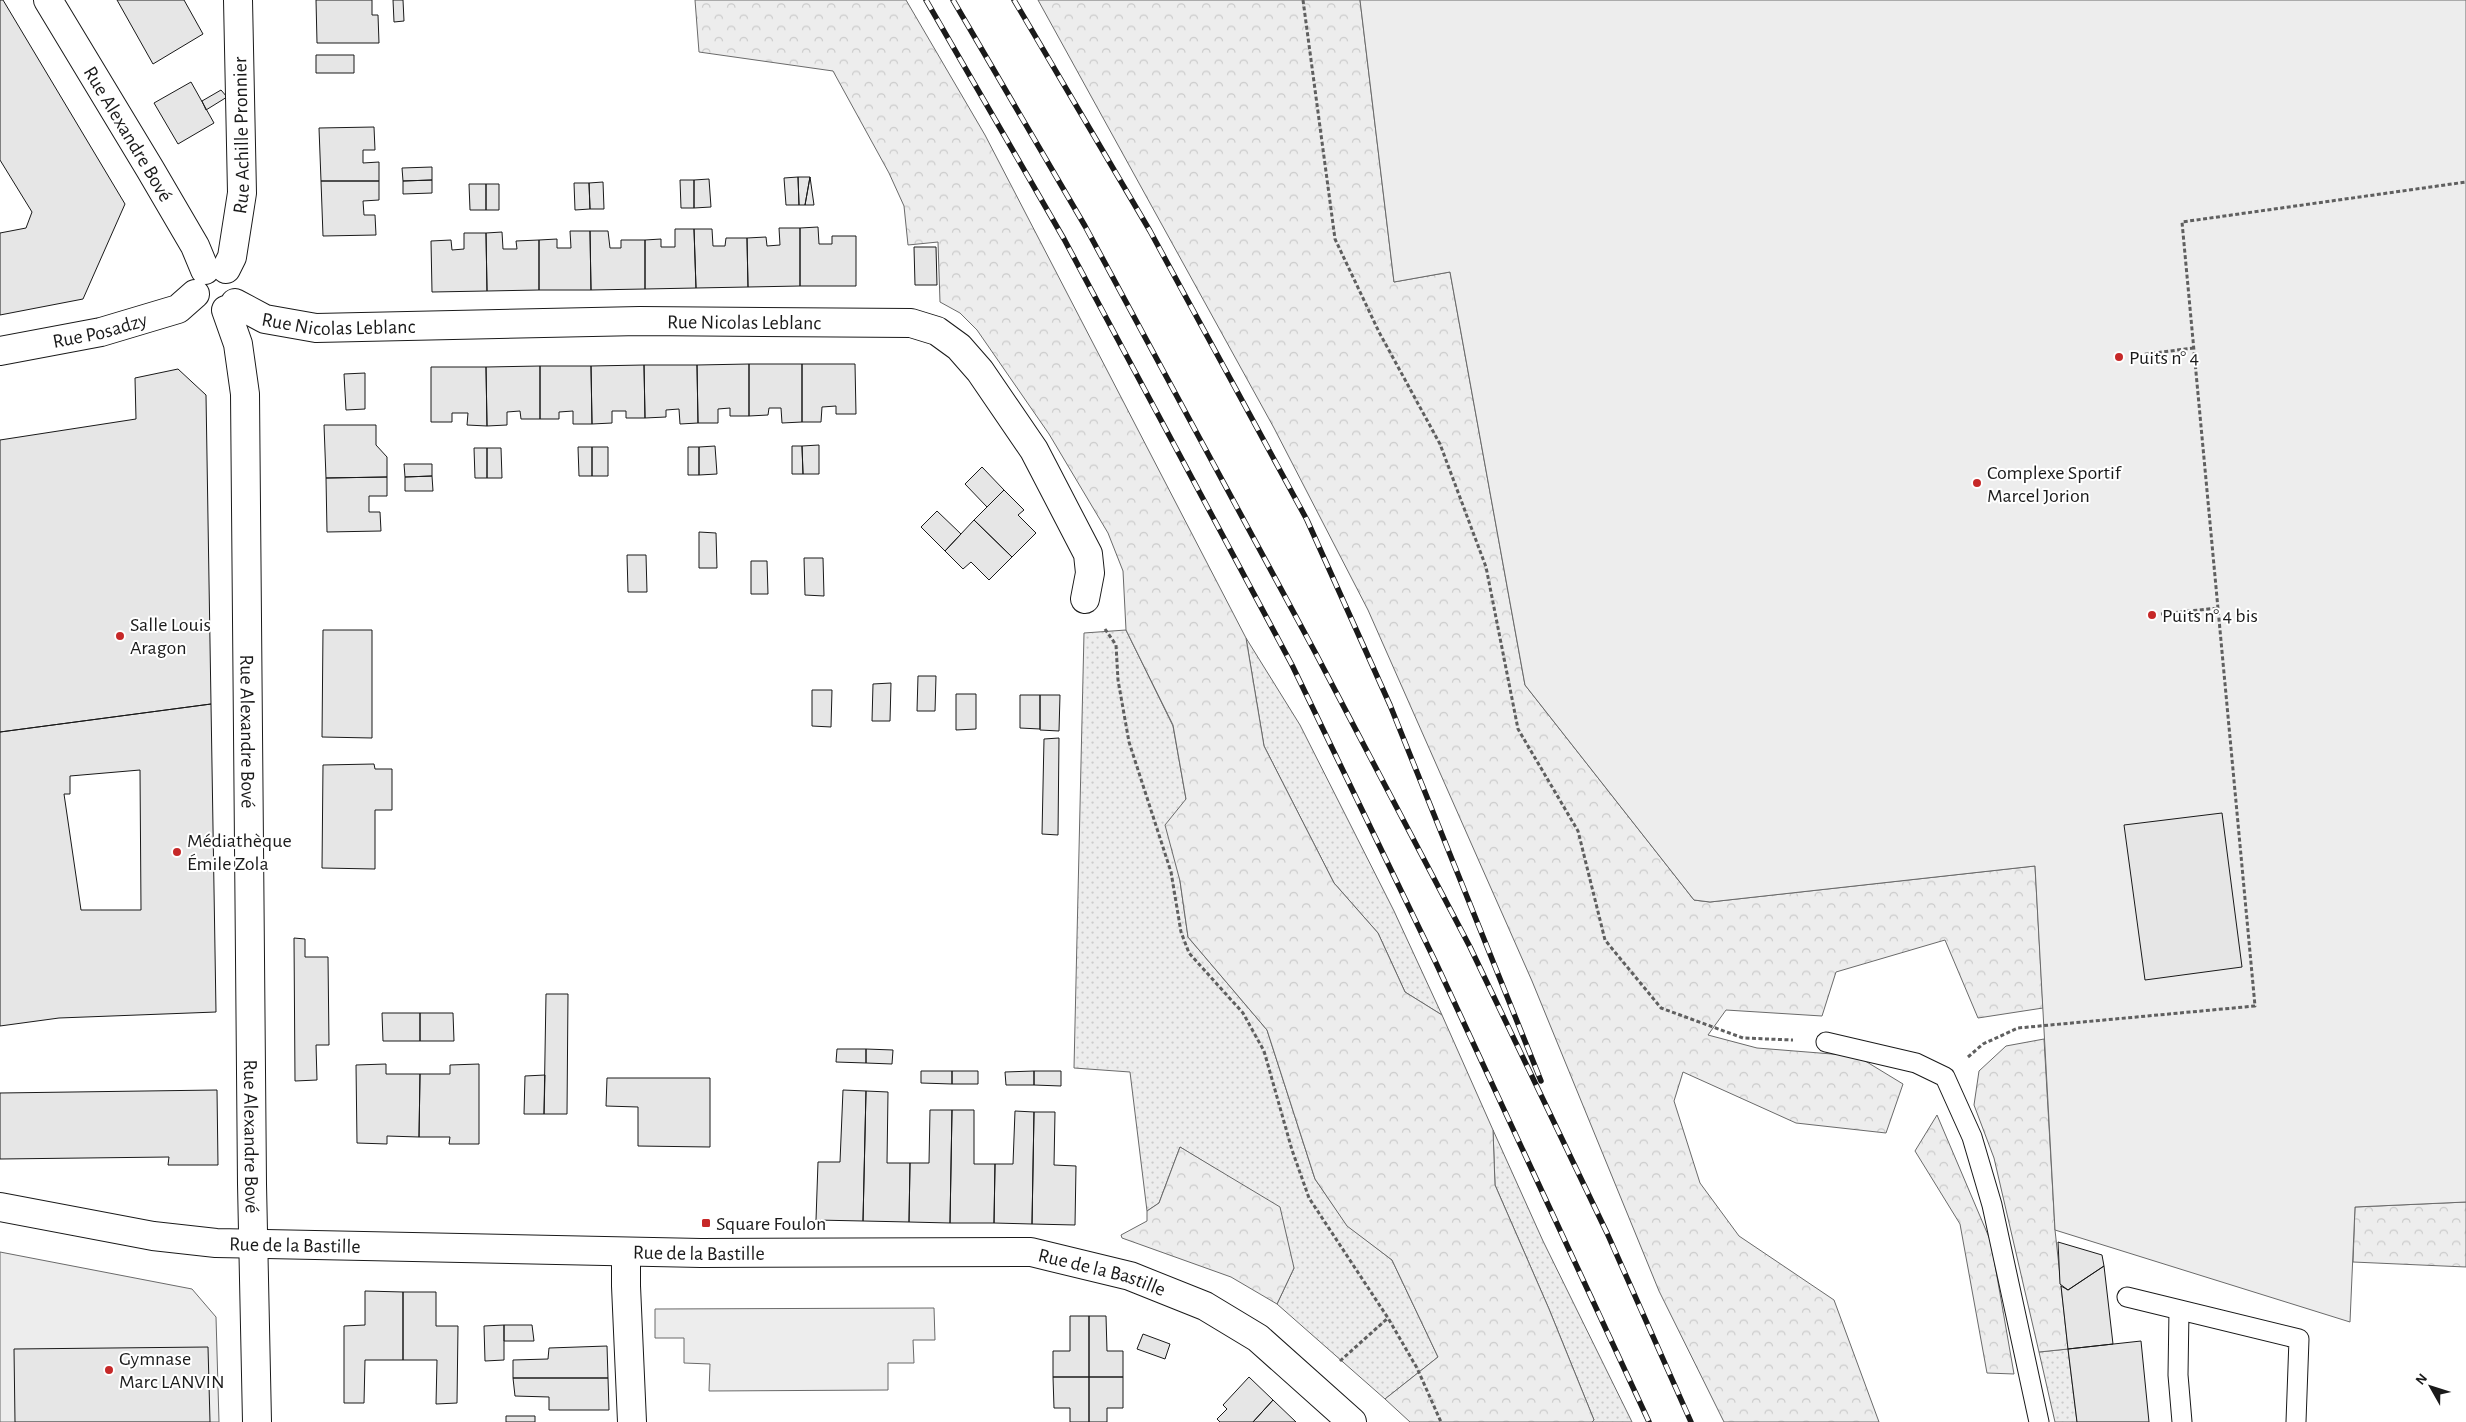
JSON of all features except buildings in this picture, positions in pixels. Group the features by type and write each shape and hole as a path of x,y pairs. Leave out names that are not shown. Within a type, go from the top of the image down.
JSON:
{"street":[{"name":"Rue Alexandre Bové","path":"48,0 195,246 209,278"},
{"name":"Rue Achille Pronnier","path":"209,278 232,257 242,193 238,0"},
{"path":"209,278 238,280 239,288 230,307"},
{"name":"Rue Nicolas Leblanc","path":"209,278 200,303 207,309 216,312 230,307 265,319 316,328 640,321 912,323 937,331 959,347 980,372 1034,450 1088,554 1090,573 1084,599"},
{"name":"Rue Posadzy","path":"0,351 101,332 178,309 209,278"},
{"name":"Rue Alexandre Bové","path":"230,307 238,344 245,394 253,1244 257,1422"},
{"name":"Rue de la Bastille","path":"0,1207 153,1236 253,1244 701,1254 1030,1252 1130,1276 1205,1306 1258,1338 1352,1422"},
{"path":"626,1252 632,1422"}],"lane":[{"path":"1826,1042 1916,1062 1945,1077 1972,1137 1992,1205 2039,1422"},
{"path":"2127,1297 2300,1339 2296,1422"},
{"path":"2179,1310 2178,1375 2182,1422"}],"path":[{"path":"1303,0 1335,239 1379,332 1440,444 1486,567 1518,729 1578,831 1605,940 1661,1008 1743,1038 1826,1042"},
{"path":"1945,1077 1983,1044 2018,1028 2256,1006 2182,222 2466,182"},
{"path":"2132,356 2193,348"},
{"path":"1084,599 1116,645 1118,680 1129,742 1171,872 1181,932 1189,953 1243,1013 1264,1051 1292,1150 1309,1198 1388,1318 1416,1368 1441,1422"},
{"path":"2161,614 2218,608"},
{"path":"1313,1386 1388,1318"}],"green space":[{"path":"695,0 906,0 985,135 1246,638 1264,746 1334,883 1378,933 1405,992 1442,1015 1493,1130 1495,1185 1549,1309 1594,1420 1592,1422 1410,1422 1385,1399 1438,1357 1392,1260 1347,1226 1315,1179 1267,1030 1188,937 1180,881 1165,825 1186,799 1173,725 1126,630 1123,571 1108,533 1049,434 977,330 960,313 940,302 938,242 908,245 904,206 889,173 833,71 699,52"},
{"path":"1038,0 1360,0 1394,282 1450,272 1525,685 1694,900 1710,902 2035,866 2043,1008 1978,1018 1945,940 1836,972 1822,1016 1726,1010 1708,1035 1757,1048 1857,1056 1903,1084 1886,1133 1796,1123 1683,1072 1674,1101 1700,1183 1739,1236 1834,1300 1879,1422 1724,1422 1659,1291 1532,981 1368,610 1274,428"},
{"name":"Complexe Sportif Marcel Jorion","path":"1360,0 2466,0 2466,1202 2355,1207 2350,1322 2055,1230 2035,866 1710,902 1694,900 1525,685 1450,272 1394,282"},
{"path":"1126,630 1173,726 1186,799 1180,881 1188,937 1267,1030 1315,1179 1347,1225 1392,1260 1438,1357 1385,1399 1277,1304 1294,1268 1214,1168 1180,1147 1159,1203 1147,1211 1130,1072 1074,1068 1084,633"},
{"path":"1246,638 1300,725 1394,911 1442,1015 1405,992 1378,933 1334,883 1264,746"},
{"path":"2044,1039 2055,1230 2068,1349 2039,1352 1994,1158 1974,1105 1979,1071 2006,1046"},
{"path":"1937,1115 1991,1242 2014,1374 1987,1373 1960,1224 1915,1151"},
{"path":"1493,1130 1543,1241 1632,1422 1592,1422 1594,1420 1549,1309 1495,1185"},
{"path":"1180,1147 1280,1207 1294,1268 1277,1304 1231,1277 1122,1238 1121,1235 1147,1221 1147,1211 1159,1203"},
{"path":"2466,1202 2466,1267 2353,1262 2355,1207"},
{"name":"Gymnase Marc LANVIN","path":"0,1252 192,1289 216,1317 219,1422 0,1422"},
{"path":"934,1308 935,1340 913,1340 914,1363 888,1363 888,1390 709,1391 710,1364 684,1363 684,1338 655,1338 655,1309"},
{"path":"2068,1349 2077,1422 2055,1422 2039,1352"}],"railway":[{"path":"926,0 1064,239 1292,665 1436,963 1649,1422"},
{"path":"953,0 1085,226 1315,652 1470,947 1607,1233 1691,1422"},
{"path":"1014,0 1150,231 1307,520 1390,705 1541,1081"}],"place":[{"name":"Puits n° 4","path":"2119,357"},
{"name":"Complexe Sportif Marcel Jorion","path":"1977,483"},
{"name":"Puits n° 4 bis","path":"2152,615"},
{"name":"Salle Louis Aragon","path":"120,636"},
{"name":"Médiathèque Émile Zola","path":"177,852"},
{"name":"Square Foulon","path":"706,1223"},
{"name":"Gymnase Marc LANVIN","path":"109,1370"}]}
